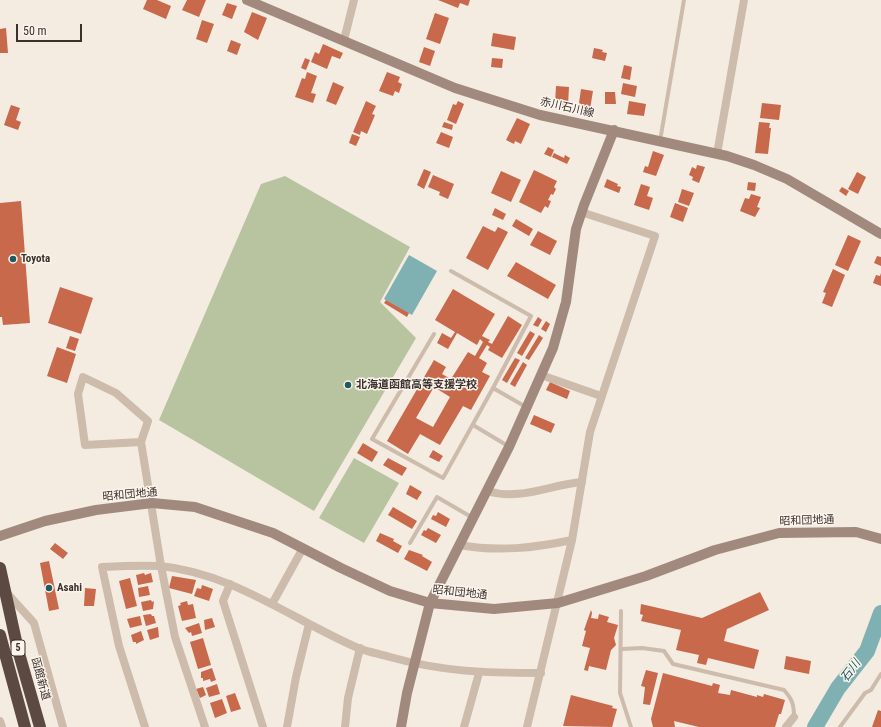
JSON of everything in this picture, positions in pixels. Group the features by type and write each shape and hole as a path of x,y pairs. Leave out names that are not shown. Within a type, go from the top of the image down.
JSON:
{"highway":[{"name":"函館新道","path":"0,568 18,650 40,727"},
{"name":"5","path":"0,635 25,727"}],"street":[{"name":"赤川石川線","path":"247,0 455,88 540,115 614,130 717,154 754,165 787,179 881,234"},
{"path":"344,40 354,0"},
{"path":"717,154 744,0"},
{"path":"401,727 407,693 430,603 510,447 553,348 566,302 571,255 581,212 614,130"},
{"path":"527,727 541,674 572,540 590,432 655,236 581,212"},
{"path":"541,375 602,396"},
{"path":"141,442 85,445 78,394 83,377 116,393 148,421 141,442 161,566 175,637 205,727"},
{"path":"487,491 499,495 516,495 582,482"},
{"name":"昭和団地通","path":"0,536 52,519 96,510 152,503 195,507 272,533 390,591 430,603 494,609 558,603 646,576 715,550 779,533 856,532 881,539"},
{"path":"460,545 496,550 554,544 572,540"},
{"path":"272,604 303,548"},
{"path":"145,727 119,646 102,567 161,566 196,573 230,584 360,648 415,664 479,673 541,674"},
{"path":"230,584 224,601 263,727"},
{"path":"5,591 34,623 63,727"},
{"path":"287,727 296,677 309,624"},
{"path":"345,727 348,698 360,648"},
{"path":"464,727 479,673"},
{"path":"786,727 794,716"},
{"path":"0,721 2,727"}],"lane":[{"path":"660,141 684,0"},
{"path":"434,334 372,440 443,478 531,316 452,271"},
{"path":"493,388 528,408"},
{"path":"473,425 510,447"},
{"path":"410,543 436,497 473,518"},
{"path":"621,611 622,649 620,693 630,727"},
{"path":"622,649 642,648 664,651 673,664 784,690 792,698 794,705 794,716"},
{"path":"840,727 865,693 871,690 881,674"}],"green space":[{"path":"285,176 410,247 380,302 416,338 314,511 159,420 261,184"},
{"path":"354,458 399,483 364,543 319,518"}],"water":[{"path":"409,255 437,271 412,315 384,299"}],"building":[{"path":"147,0 157,0 171,6 166,19 143,9"},
{"path":"187,0 206,0 199,17 182,10"},
{"path":"438,0 470,0 468,6 460,3 458,8"},
{"path":"227,3 237,6 232,19 222,15"},
{"path":"252,12 267,18 258,40 244,32"},
{"path":"435,13 449,18 440,44 426,39"},
{"path":"202,20 214,24 207,43 196,39"},
{"path":"6,28 8,53 0,53 0,29"},
{"path":"493,33 516,37 514,50 491,46"},
{"path":"231,40 241,44 237,55 227,51"},
{"path":"323,44 343,53 340,59 332,56 327,69 311,62 315,52 319,54"},
{"path":"424,47 435,51 430,66 419,62"},
{"path":"594,48 603,50 602,52 607,53 605,61 592,58"},
{"path":"305,58 310,60 306,70 301,68"},
{"path":"492,58 503,59 502,68 491,67"},
{"path":"624,65 632,67 630,80 621,78"},
{"path":"307,72 317,76 311,93 316,94 313,103 295,97 302,78 305,79"},
{"path":"387,72 400,77 398,82 402,84 399,93 395,91 393,96 379,91"},
{"path":"333,82 344,87 336,105 326,101"},
{"path":"623,83 637,86 635,97 621,94"},
{"path":"556,86 569,87 568,105 555,104"},
{"path":"581,89 593,91 589,115 580,114 581,104 579,103"},
{"path":"605,92 615,92 616,104 605,104"},
{"path":"366,101 376,106 372,114 375,115 367,134 361,131 360,135 353,132"},
{"path":"458,101 464,104 456,124 447,120 453,104 456,105"},
{"path":"629,101 646,104 644,116 627,114"},
{"path":"762,103 781,105 779,120 760,118"},
{"path":"11,105 20,108 16,120 21,122 18,130 4,125"},
{"path":"517,118 530,124 521,144 515,141 514,144 506,140"},
{"path":"444,122 453,125 452,130 442,127"},
{"path":"759,122 770,123 769,128 771,128 768,154 755,153"},
{"path":"441,132 453,137 449,148 436,143"},
{"path":"352,134 360,137 356,146 349,143"},
{"path":"548,147 554,150 551,157 544,154"},
{"path":"653,151 664,155 656,176 643,172 645,166 648,167"},
{"path":"554,153 564,158 565,155 570,158 567,164 552,157"},
{"path":"697,165 705,167 699,183 692,180 693,177 689,175 692,167 696,169"},
{"path":"424,169 431,172 424,189 417,185"},
{"path":"534,170 557,181 554,187 556,189 548,200 551,201 548,208 545,206 541,213 519,202"},
{"path":"501,171 521,180 511,202 491,193"},
{"path":"857,172 866,177 858,194 848,189"},
{"path":"433,175 454,184 448,199 439,195 440,192 428,187"},
{"path":"607,179 621,187 619,193 604,187"},
{"path":"748,182 756,183 755,191 747,190"},
{"path":"641,184 650,187 647,196 653,198 649,210 634,205"},
{"path":"842,187 849,191 846,196 839,191"},
{"path":"682,189 694,193 689,206 678,202"},
{"path":"751,194 761,197 757,207 760,208 755,217 740,211 745,198 749,199"},
{"name":"Toyota","path":"21,201 30,323 3,325 2,317 0,317 0,203"},
{"path":"675,203 688,208 683,222 670,217"},
{"path":"495,208 506,214 503,220 492,215"},
{"path":"516,219 533,229 529,236 512,226"},
{"path":"483,226 495,232 498,227 508,232 488,270 466,258"},
{"path":"538,231 557,241 550,255 530,245"},
{"path":"848,235 861,241 848,271 835,265"},
{"path":"877,256 881,257 881,266 874,263"},
{"path":"516,262 556,285 548,299 507,276"},
{"path":"833,269 845,275 832,307 822,303 826,293 823,292"},
{"path":"881,273 881,286 873,283 876,275 880,276"},
{"path":"60,287 93,298 81,334 48,323"},
{"path":"453,289 495,314 482,336 490,340 488,342 492,344 508,316 522,325 502,358 488,350 490,347 487,345 479,358 487,363 482,372 490,376 471,410 463,406 440,445 420,434 408,454 387,441 434,360 446,367 442,374 451,379 468,352 475,356 483,342 480,339 477,345 457,333 448,349 437,343 442,333 451,338 455,332 435,320","holes":["434,387 450,397 433,427 416,418"]},
{"path":"386,300 409,313 407,317 384,303"},
{"path":"538,317 542,320 538,327 533,325"},
{"path":"546,321 550,324 546,332 541,329"},
{"path":"530,331 535,334 522,356 517,353"},
{"path":"539,335 543,338 529,360 525,358"},
{"path":"70,336 79,339 75,351 66,348"},
{"path":"57,347 76,354 67,383 47,376"},
{"path":"515,358 520,360 507,383 502,380"},
{"path":"523,362 527,365 515,387 510,384"},
{"path":"550,382 570,391 567,399 546,390"},
{"path":"534,415 555,424 551,433 530,424"},
{"path":"363,443 378,452 372,462 357,453"},
{"path":"433,450 443,456 439,462 429,457"},
{"path":"388,458 407,468 402,476 383,465"},
{"path":"410,485 422,492 417,500 406,494"},
{"path":"393,507 417,521 412,529 388,515"},
{"path":"438,512 450,519 446,527 431,519 433,515 436,516"},
{"path":"428,528 441,535 436,543 421,535 424,530 426,531"},
{"path":"380,533 394,539 393,541 402,546 398,553 376,541"},
{"path":"55,543 68,553 63,559 50,549"},
{"path":"409,550 423,555 422,556 432,562 427,571 404,559"},
{"path":"49,561 59,609 49,611 40,563"},
{"path":"144,573 145,575 151,573 153,582 138,585 136,575"},
{"path":"172,576 196,580 192,594 169,588"},
{"path":"130,578 137,606 126,609 119,581"},
{"path":"202,585 213,589 209,601 194,596 197,588 201,589"},
{"path":"148,586 150,595 139,597 138,588"},
{"path":"85,588 96,589 94,606 84,606"},
{"path":"760,592 769,610 727,629 724,641 759,650 754,669 708,658 706,665 697,663 699,655 676,650 681,630 641,621 643,615 640,614 641,604 702,618"},
{"path":"151,600 152,602 154,601 153,609 143,611 141,602"},
{"path":"187,601 188,605 193,604 196,618 182,621 178,606 181,605 180,603"},
{"path":"591,610 591,618 598,619 599,614 609,617 607,622 618,625 614,638 616,645 611,650 606,670 589,666 588,671 584,670 590,648 582,646 586,631 584,630"},
{"path":"151,614 154,616 156,623 146,626 143,615"},
{"path":"140,616 142,625 130,628 127,619"},
{"path":"212,618 215,627 205,630 204,620"},
{"path":"199,623 202,633 192,636 191,632 189,633 185,628"},
{"path":"158,627 159,637 150,640 147,630"},
{"path":"141,631 144,640 136,644 136,642 133,642 131,635"},
{"path":"203,638 211,665 198,669 190,642"},
{"path":"786,656 811,661 809,674 784,669"},
{"path":"212,668 216,680 211,682 210,679 203,681 203,678 201,678 201,672"},
{"path":"646,670 658,673 650,705 643,704 645,687 641,686"},
{"path":"663,673 712,686 713,683 720,685 718,693 730,695 731,690 757,697 757,695 763,697 764,694 785,700 775,727 699,727 674,721 675,727 653,727 651,719"},
{"path":"217,684 220,694 209,697 206,688"},
{"path":"203,687 206,695 200,698 196,689"},
{"path":"235,693 241,709 231,712 226,696"},
{"path":"571,695 613,706 612,708 617,709 612,727 563,726"},
{"path":"222,699 227,713 215,718 210,703"},
{"path":"878,710 881,711 881,727 872,727"}],"waterway":[{"name":"石川","path":"815,727 838,688 867,651 881,613"}],"place":[{"name":"Toyota","path":"13,259"},
{"name":"北海道函館高等支援学校","path":"348,385"},
{"name":"Asahi","path":"49,588"}]}
